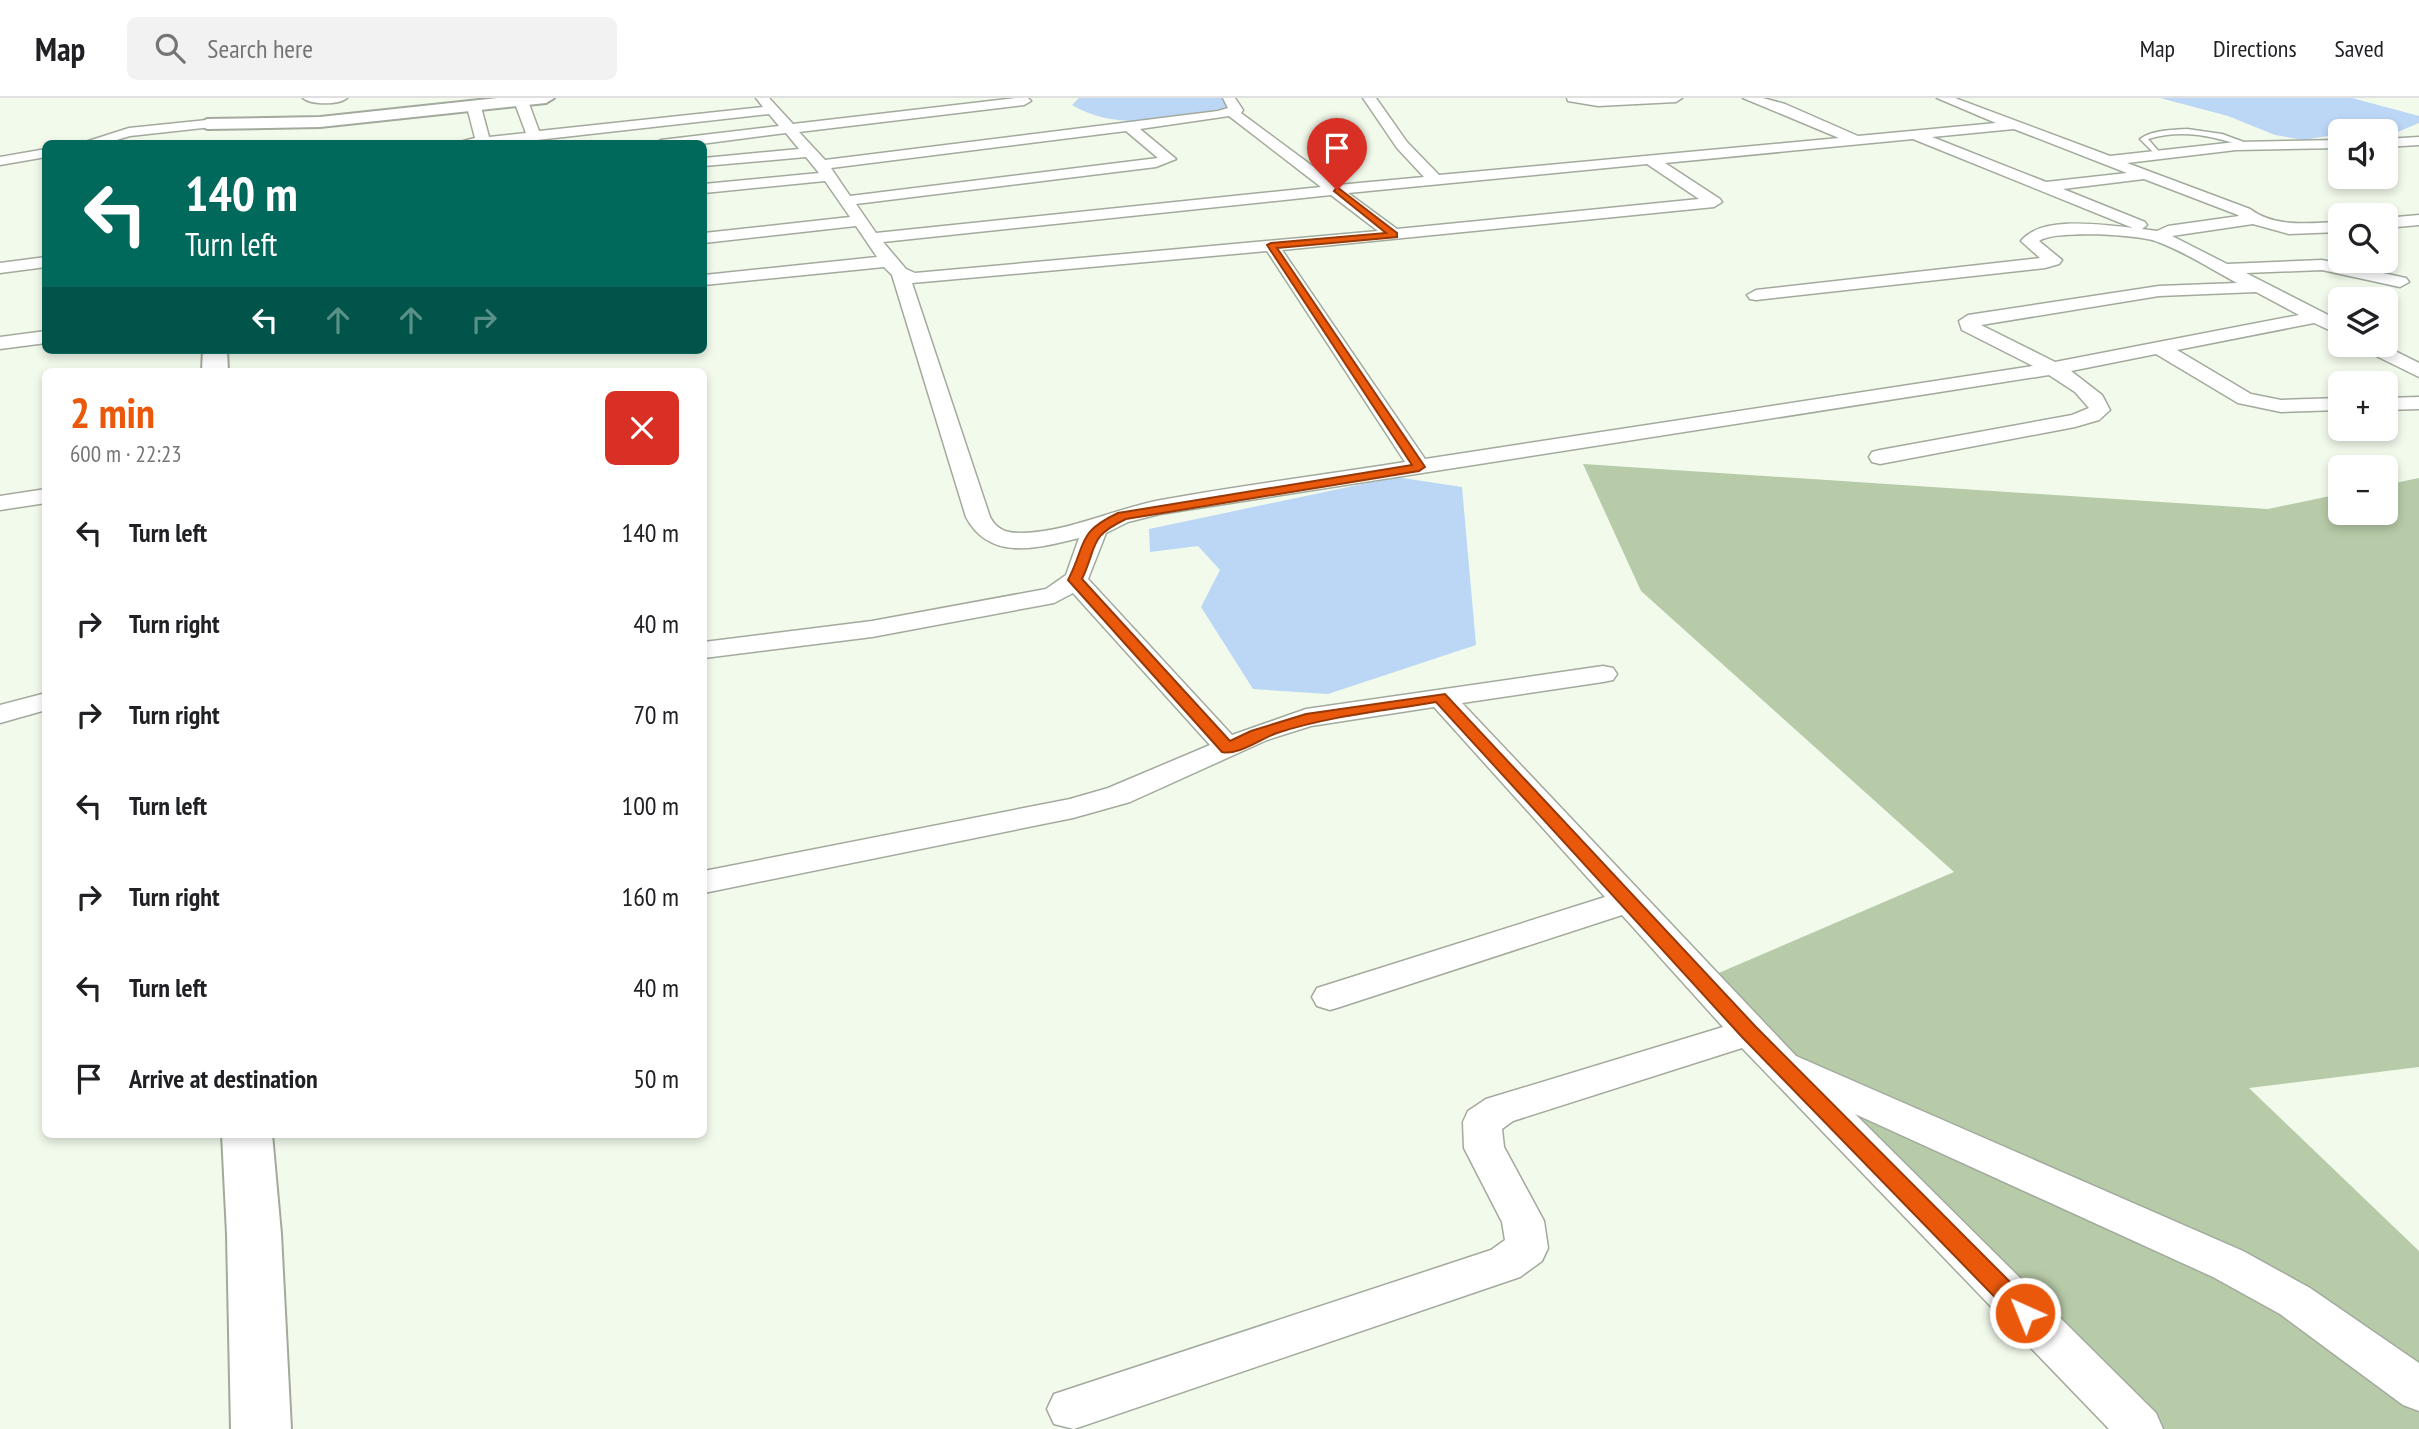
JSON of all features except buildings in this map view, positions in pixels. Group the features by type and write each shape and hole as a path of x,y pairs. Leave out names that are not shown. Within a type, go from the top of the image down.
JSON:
{"street":[{"path":"309,98 341,98"},
{"path":"100,140 209,117 280,125 546,98"},
{"path":"1369,98 1402,145 1436,181"},
{"path":"1573,98 1598,102 1676,98"},
{"path":"1749,98 1780,107 1857,141"},
{"path":"1943,98 2244,212 2253,219 2289,229 2328,227"},
{"path":"698,140 1022,99 1041,110"},
{"path":"511,101 534,135"},
{"path":"492,140 768,101 819,164 894,267 978,517 994,537 1009,539 1036,538 1100,526 1122,515 1160,508 2052,369 2316,317"},
{"path":"707,186 819,164 1128,125 1231,105 1394,235"},
{"path":"474,107 484,140"},
{"path":"204,140 209,117"},
{"path":"1068,120 1100,129"},
{"path":"846,201 1156,163 1169,159 1128,125"},
{"path":"872,238 1337,190 2018,125"},
{"path":"1915,135 2161,235 2220,269 2328,323"},
{"path":"2398,142 2419,141"},
{"path":"2107,160 2248,145 2328,144"},
{"path":"0,161 42,154"},
{"path":"707,280 894,267 915,278 933,278 1714,202 1652,161"},
{"path":"707,162 819,164"},
{"path":"2045,187 2146,175"},
{"path":"1756,295 2045,263 2053,260 2029,242 2029,238 2047,232 2080,229 2161,235 2253,219"},
{"path":"2398,222 2419,220"},
{"path":"707,238 860,221"},
{"path":"1271,245 1419,467"},
{"path":"0,268 42,263"},
{"path":"2220,269 2322,264 2400,282"},
{"path":"1880,457 2075,421 2092,416 2100,410 2100,403 2092,394 2052,369 1969,326 1968,321 2159,291 2257,287"},
{"path":"0,343 42,338"},
{"path":"2159,348 2245,400 2281,406 2328,404"},
{"path":"2392,357 2419,371"},
{"path":"2398,404 2419,403"},
{"path":"0,503 42,497"},
{"path":"707,650 872,629 1054,595 1075,580 1086,557 1089,540 1100,526"},
{"path":"1075,580 1228,748"},
{"path":"707,881 1073,808 1119,795 1257,734 1306,718 1603,674"},
{"path":"1440,697 1749,1032 2140,1429"},
{"path":"0,714 42,702"},
{"path":"1330,997 1628,901"},
{"path":"1070,1409 1505,1264 1527,1248 1522,1221 1484,1148 1482,1122 1500,1110 1749,1032"},
{"path":"1778,1062 2066,1194 2228,1264 2295,1301 2419,1390"},
{"path":"247,1138 255,1247 261,1429"}],"green space":[{"path":"1583,464 2268,509 2328,496 2328,525 2398,525 2398,482 2419,478 2419,1067 2249,1088 2419,1251 2419,1429 2114,1429 1714,975 1954,872 1641,591"}],"water":[{"path":"1079,98 1223,98 1234,108 1172,119 1131,121 1091,114 1072,105"},
{"path":"2160,98 2352,98 2419,116 2419,123 2398,132 2398,119 2328,119 2328,136 2303,140 2275,135 2228,116"},
{"path":"1396,477 1462,487 1476,645 1328,694 1253,689 1201,607 1220,570 1198,546 1150,552 1149,529"}],"route":[{"path":"1337,190 1394,235 1271,245 1419,467 1122,515 1100,526 1089,540 1086,557 1075,580 1228,748 1257,734 1306,718 1440,697 1749,1032 2025,1313"}]}
